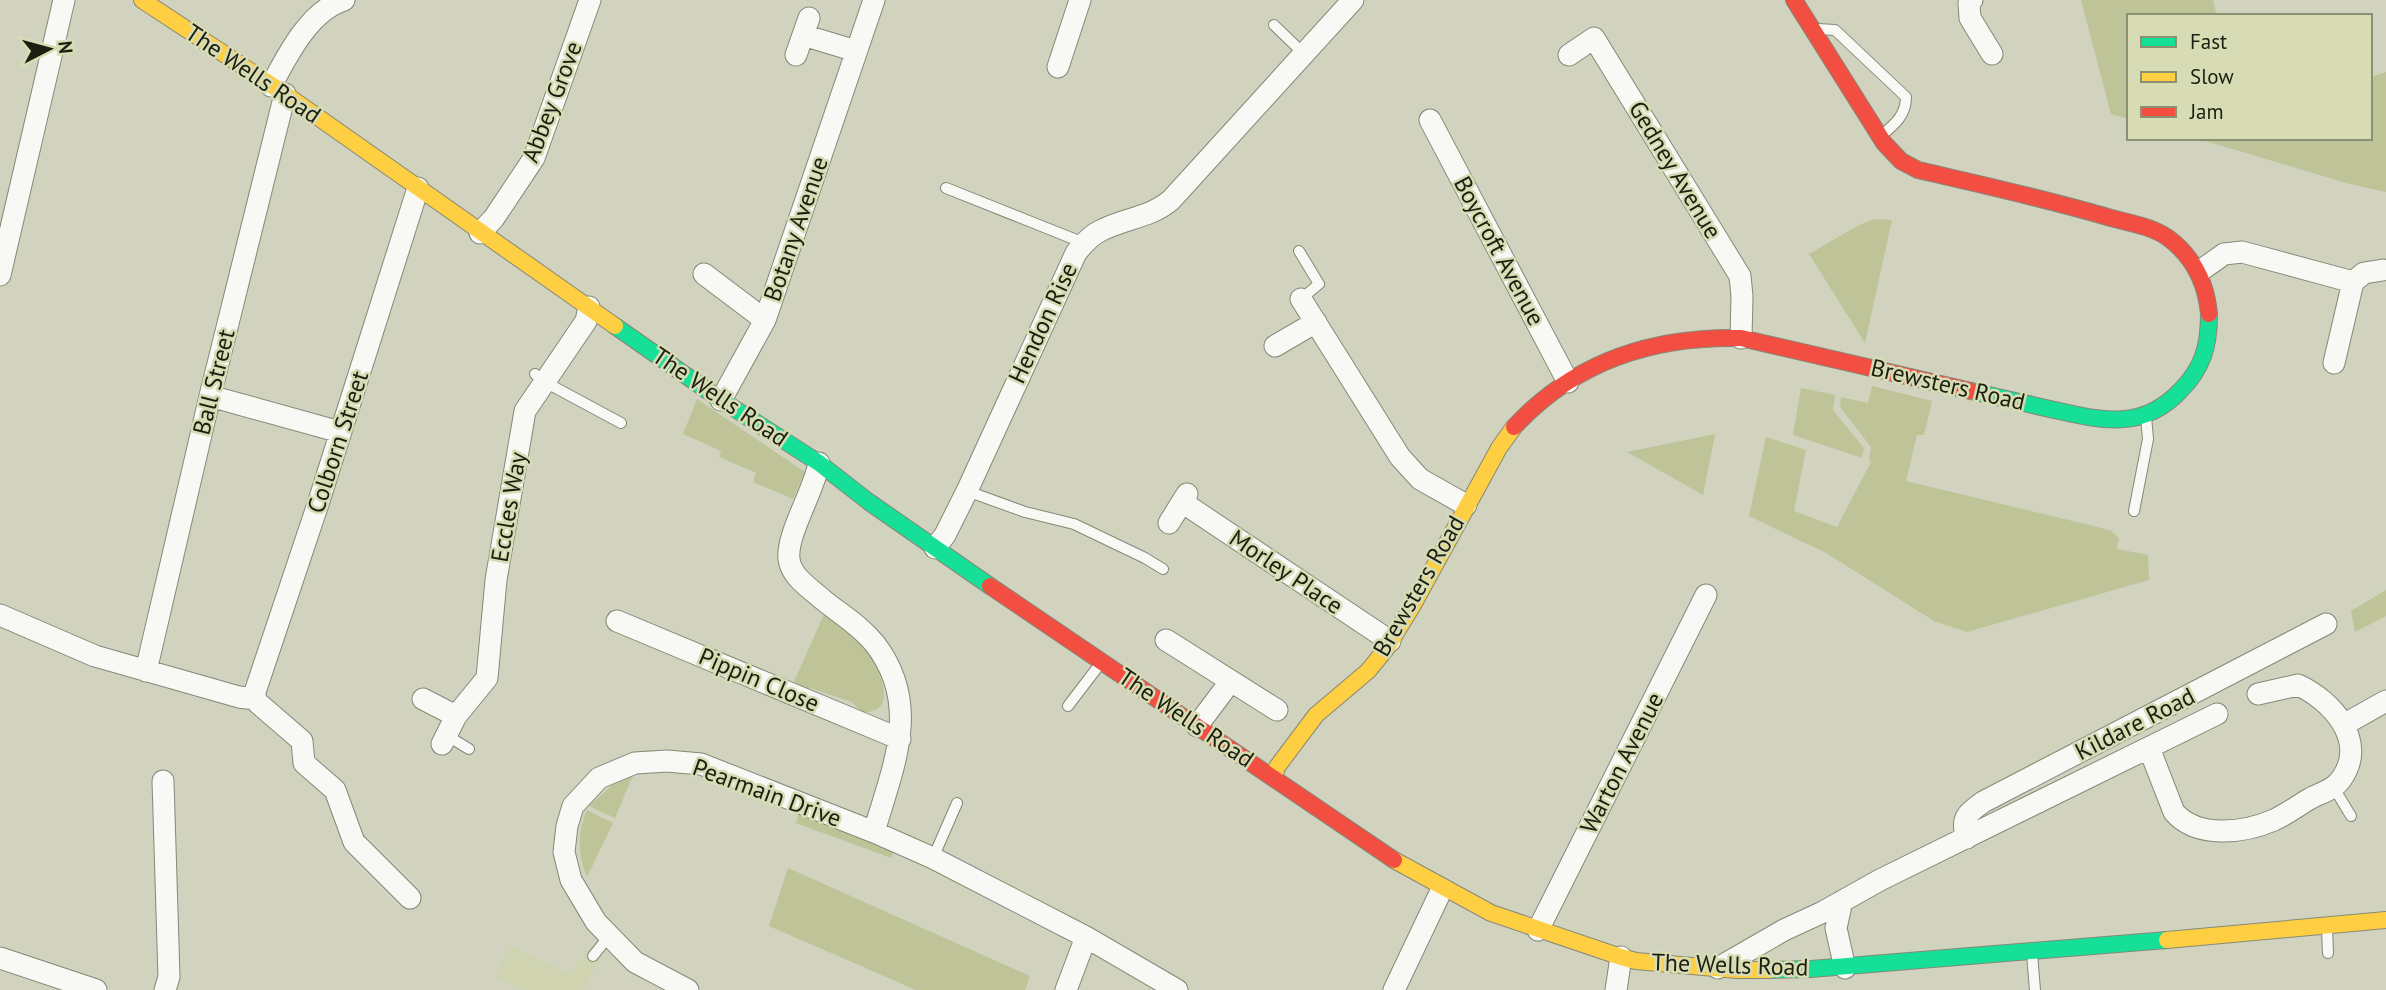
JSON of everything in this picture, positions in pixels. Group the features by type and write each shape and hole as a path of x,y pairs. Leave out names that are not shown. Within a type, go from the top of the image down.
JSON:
{"street":[{"path":"0,275 64,0"},
{"name":"The Wells Road","path":"142,0 278,90 721,400 819,463 935,548 1402,865 1508,924 1538,930 1636,961 1737,970 1845,968 2386,920"},
{"name":"Ball Street","path":"146,671 278,90 306,30 322,12 344,0"},
{"name":"Botany Avenue","path":"721,400 765,320 874,0"},
{"path":"1058,66 1080,0"},
{"name":"Hendon Rise","path":"935,548 945,535 967,491 1069,264 1084,243 1101,231 1160,210 1353,0"},
{"name":"Brewsters Road","path":"1275,778 1278,767 1322,708 1370,670 1402,624 1507,434 1532,408 1568,382 1622,354 1656,343 1716,336 1741,338 2100,420 2126,421 2167,406 2198,370 2207,351 2208,297 2200,271 2183,249 2161,233 2102,215 1903,164 1880,137 1794,0"},
{"path":"1972,0 1969,3 1970,18 1992,54"},
{"name":"Abbey Grove","path":"480,233 494,218 534,158 590,1"},
{"path":"796,55 806,26 856,51"},
{"name":"Gedney Avenue","path":"1569,55 1594,38 1740,276 1741,338"},
{"name":"Boycroft Avenue","path":"1430,120 1568,382"},
{"name":"Colborn Street","path":"254,695 322,505 340,432 418,188"},
{"path":"2200,271 2224,254 2242,253 2353,282"},
{"path":"2334,363 2353,282 2364,273 2383,270"},
{"path":"704,274 765,320"},
{"path":"1301,299 1400,457 1420,479 1466,505"},
{"name":"Eccles Way","path":"448,732 487,678 496,580 525,411 539,378 586,321 589,306"},
{"path":"1275,346 1316,322"},
{"path":"210,396 340,432"},
{"path":"819,463 816,481 788,537 789,558 799,579 854,623 875,644 895,683 902,712 900,739 874,832"},
{"name":"Morley Place","path":"1169,523 1184,498 1390,641"},
{"name":"Warton Avenue","path":"1538,930 1706,595"},
{"path":"0,615 95,656 239,697 254,695 258,703 302,741 304,763 335,790 354,842 410,898"},
{"name":"Pippin Close","path":"617,621 681,643 900,739"},
{"name":"Kildare Road","path":"1967,838 1963,827 1964,820 1983,802 2326,624"},
{"path":"1166,640 1277,710"},
{"path":"1197,726 1230,682"},
{"path":"2258,694 2298,685 2326,703 2345,724 2349,759 2343,777 2334,788"},
{"path":"423,699 448,732"},
{"path":"2345,724 2386,701"},
{"name":"Kildare Road","path":"1718,968 1880,880 2217,714"},
{"name":"Kildare Road","path":"2149,748 2174,812 2180,820 2202,829 2224,831 2253,828 2276,819 2334,788"},
{"name":"Pearmain Drive","path":"688,990 635,962 596,922 571,880 564,852 566,826 573,806 599,778 635,764 667,761 701,764 874,832 933,858 1086,937 1177,990"},
{"path":"163,782 169,977 165,990"},
{"path":"1394,990 1400,963 1443,889"},
{"path":"1842,901 1836,928 1845,968"},
{"path":"1066,990 1086,937"},
{"path":"1616,990 1621,957"},
{"path":"0,958 42,981 96,990"}],"lane":[{"path":"1274,25 1303,53"},
{"path":"1812,31 1821,28 1835,30 1906,97 1906,106 1898,121 1880,137"},
{"path":"946,188 1084,243"},
{"path":"1299,251 1319,284 1301,299"},
{"path":"539,378 621,423"},
{"path":"2134,511 2148,439 2146,415"},
{"path":"967,491 1025,512 1074,524 1163,569"},
{"path":"1068,706 1102,661"},
{"path":"448,732 469,749"},
{"path":"2334,788 2351,817"},
{"path":"933,858 957,803"},
{"path":"2327,927 2328,953"},
{"path":"593,956 609,936"},
{"path":"2032,952 2035,990"}],"shaded area":[{"path":"2081,0 2213,0 2216,14 2127,14 2127,118 2111,114"},
{"path":"2386,72 2386,192 2202,140 2372,140 2372,76"},
{"path":"1875,219 1892,220 1865,343 1809,254 1859,225"},
{"path":"1872,386 1932,401 1924,435 1917,435 1906,481 2110,530 2119,538 2117,549 2148,555 2149,580 1967,632 1934,621 1826,553 1749,516 1766,437 1806,450 1794,511 1837,527 1871,462 1871,447 1840,407 1841,397 1868,403"},
{"path":"1801,388 1835,395 1833,410 1864,448 1862,458 1793,435"},
{"path":"697,399 805,472 793,499 753,482 756,473 719,457 721,451 683,434"},
{"path":"1715,434 1703,495 1627,452"},
{"path":"2386,590 2386,616 2355,632 2351,611"},
{"path":"826,610 860,640 878,671 884,695 882,704 875,710 862,712 852,702 810,688 802,691 792,686"},
{"path":"633,775 615,818 589,806 611,786"},
{"path":"587,810 613,823 587,877 580,844"},
{"path":"799,812 895,848 891,858 796,823"},
{"path":"788,868 1030,976 1025,990 916,990 769,926"},
{"path":"594,944 603,953 584,990 526,990 495,977 510,946 569,973"}],"traffic: fast":[{"path":"1971,391 2086,417 2135,418 2165,404 2194,374 2206,346 2209,314"},
{"path":"615,326 721,400 819,463 869,502 990,586"},
{"path":"1770,970 2167,940"}],"traffic: slow":[{"path":"142,0 285,94 615,326"},
{"path":"1274,778 1277,767 1316,715 1368,671 1386,649 1499,448 1514,427"},
{"path":"1394,860 1491,913 1621,957 1636,961 1737,970 1770,970"},
{"path":"2167,940 2386,920"}],"traffic: jam":[{"path":"1794,0 1884,143 1901,161 1918,170 2015,192 2140,225 2160,233 2176,244 2197,270 2205,291 2209,314"},
{"path":"1514,427 1538,404 1589,369 1646,348 1708,339 1741,338 1971,391"},
{"path":"990,586 1394,860"}]}
